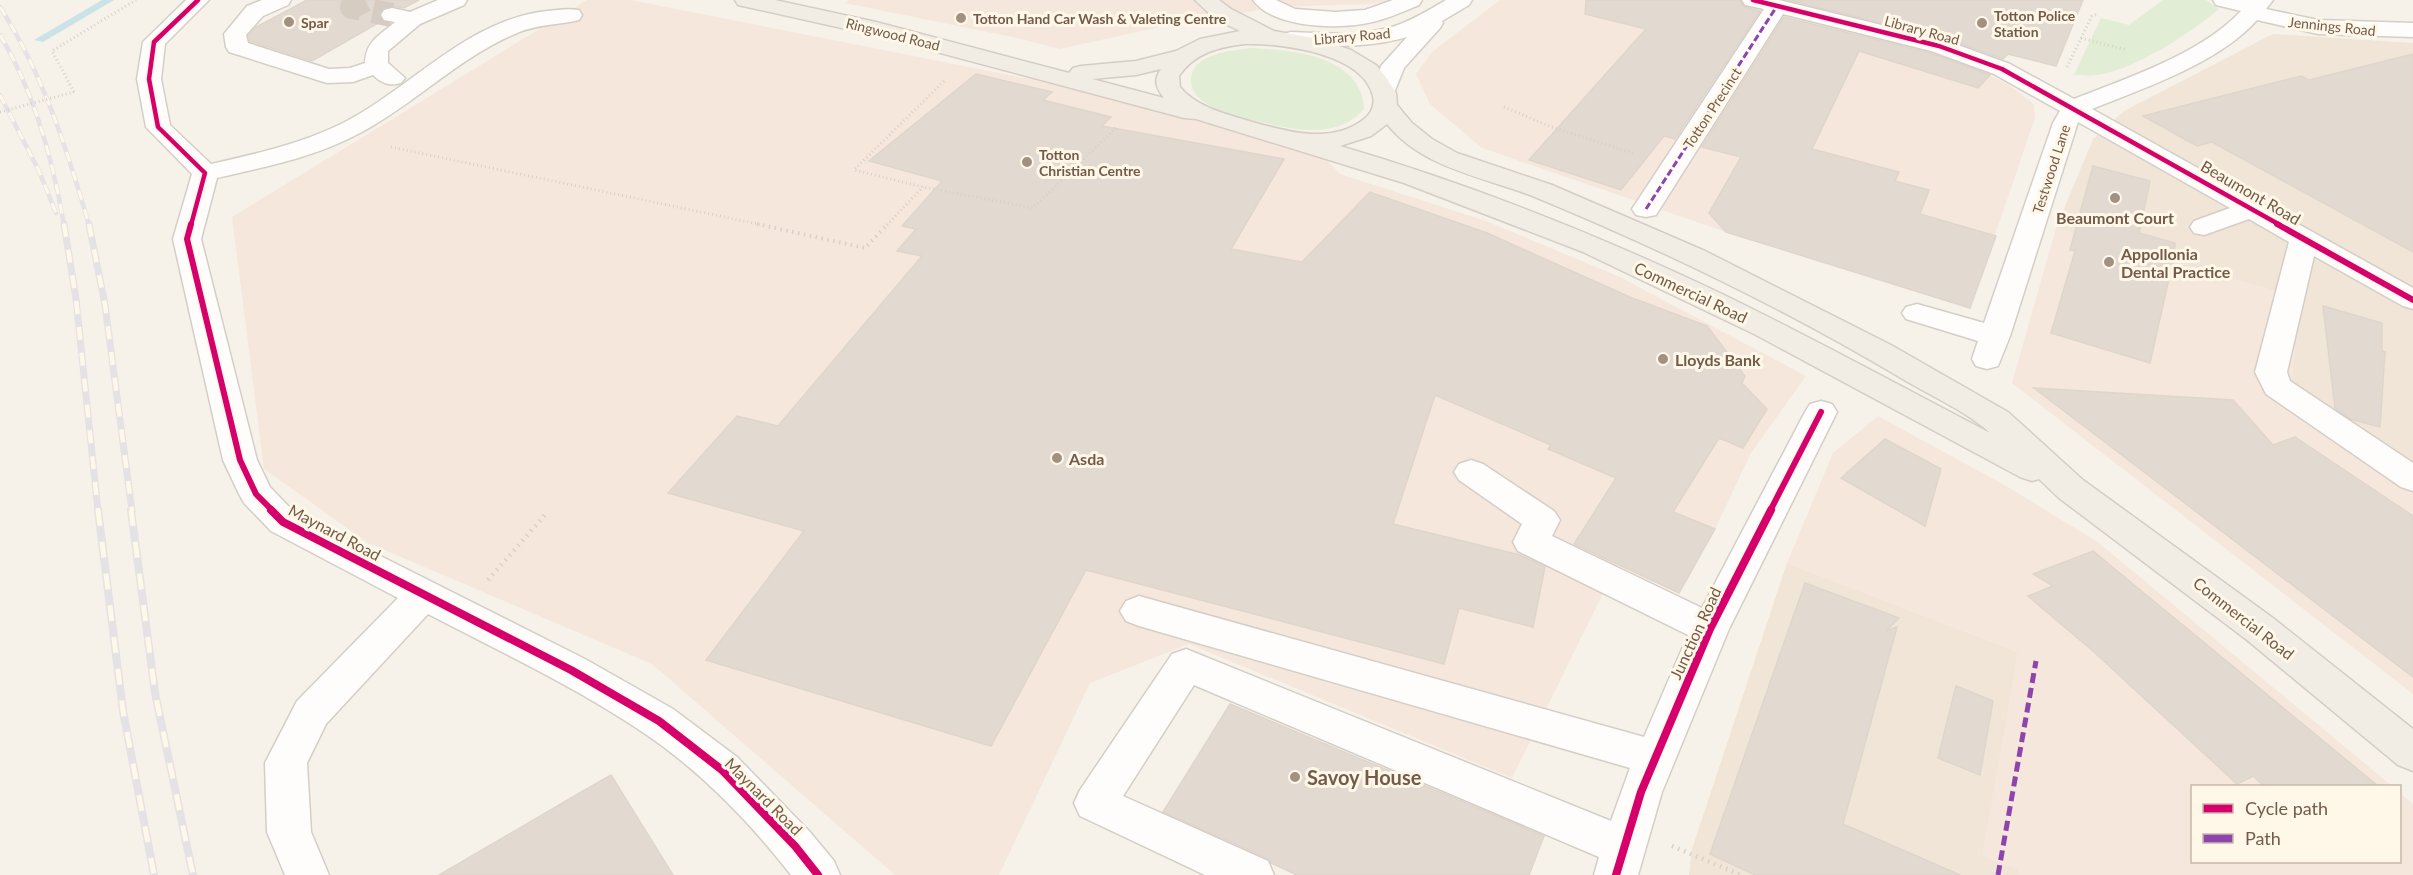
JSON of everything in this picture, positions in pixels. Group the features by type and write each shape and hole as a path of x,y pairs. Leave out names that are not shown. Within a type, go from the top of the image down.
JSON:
{"main road":[{"name":"Ringwood Road","path":"746,0 973,54 1213,118"},
{"path":"1206,0 1223,14 1281,38"},
{"path":"1206,0 1209,16 1205,33 1167,74 1168,85 1173,95 1185,104 1213,118 1291,140 1320,142 1341,139 1369,127 1379,120 1385,100"},
{"name":"Ringwood Road","path":"1040,71 1106,73 1136,68 1234,39 1281,38"},
{"name":"Commercial Road","path":"1281,38 1314,45 1356,63 1372,73 1385,100 1403,128 1423,144 1448,158 1553,195 1684,252 1798,309 1917,373 1996,420 2071,489 2260,629 2413,753"},
{"name":"Commercial Road","path":"1291,140 1446,188 1553,229 1652,273 1777,333 2071,489"}],"street":[{"path":"198,0 154,42 149,79 158,127 205,173 283,154 338,135 369,119 485,37 533,19 571,15"},
{"path":"280,0 255,11 235,34 237,47 258,56 327,76 353,75 377,66"},
{"path":"418,84 388,77 377,66 377,49 402,17 456,0"},
{"path":"1266,4 1301,17 1359,18 1412,0"},
{"name":"Library Road","path":"1753,0 1939,46 1994,66 2074,108"},
{"name":"Jennings Road","path":"2224,0 2257,7 2318,27 2413,30"},
{"name":"Library Road","path":"1281,38 1378,36 1402,31 1455,3"},
{"name":"Library Road","path":"1385,100 1389,72 1393,66 1455,3"},
{"name":"Totton Precinct","path":"1646,209 1777,6"},
{"name":"Testwood Lane","path":"1917,313 1991,348 2065,123 2074,108 2202,50 2257,7"},
{"name":"Beaumont Road","path":"2074,108 2413,300"},
{"name":"Maynard Road","path":"205,173 187,239 240,460 256,494 283,522 571,670 659,721 722,771 795,846 818,875"},
{"path":"2204,227 2252,209"},
{"path":"2304,239 2271,372 2277,387 2413,480"},
{"name":"Junction Road","path":"1623,850 1641,792 1710,629 1821,412"},
{"path":"1471,472 1542,520 1531,542 1710,629"},
{"path":"307,875 289,832 286,763 311,713 424,594"},
{"path":"1139,610 1656,758"},
{"path":"1252,875 1095,803 1186,665 1623,850"}],"path":[{"path":"0,112 74,92 52,51 136,0"},
{"path":"2039,88 2061,78 2092,16 2098,14"},
{"path":"973,54 854,170 923,187 1033,208 1146,100"},
{"path":"1504,107 1554,128 1674,166"},
{"path":"338,135 641,198 865,248 923,187"},
{"path":"460,612 546,515"},
{"path":"1623,850 1741,875"}],"shaded area":[{"path":"587,0 631,0 1070,87 1322,155 1340,174 1486,221 1620,277 1806,376 1751,453 1715,529 1679,593 1617,565 1512,778 1189,644 1090,683 999,875 895,875 652,664 368,543 264,469 232,217"},
{"path":"849,0 1394,0 1369,4 1276,7 1155,28 1060,49 845,3"},
{"path":"1500,0 1715,0 1962,62 2006,83 2034,104 2035,118 1970,308 1726,232 1482,148 1430,104 1416,74 1432,52"},
{"path":"2273,34 2413,43 2413,471 2291,389 2299,298 2056,228 2093,139 2124,111"},
{"path":"2056,228 2299,298 2291,390 2413,471 2413,694 2012,383"},
{"path":"1878,416 2008,487 2099,543 2391,785 2191,785 2191,863 2401,863 2401,794 2413,804 2413,875 2019,875 2019,870 1982,856 2018,652 1787,563 1833,453"},
{"path":"1787,563 2018,652 2006,726 2019,875 1689,875 1692,849"}],"green space":[{"path":"2163,0 2206,0 2219,9 2178,39 2128,66 2097,75 2074,75 2101,18 2129,25"},
{"path":"1251,48 1304,54 1338,66 1351,77 1360,91 1364,109 1353,119 1340,126 1313,130 1242,118 1216,109 1201,100 1193,89 1191,79 1193,70 1198,64 1214,55"}],"building":[{"path":"307,0 419,0 404,8 392,6 383,8 379,14 382,21 312,61 250,41 248,36 256,27"},
{"path":"1586,0 1740,0 1745,7 1760,11 1675,139 1664,136 1621,190 1529,160 1646,29 1585,14"},
{"name":"Totton Police Station","path":"1788,0 2083,0 2056,66 2008,54 2003,59 1948,39"},
{"path":"1784,17 1930,53 1990,75 1978,88 1859,51 1812,149 1899,172 1895,181 1929,190 1920,214 1996,236 1970,308 1726,232 1709,213 1741,157 1702,147"},
{"path":"2413,54 2413,252 2212,142 2197,146 2143,116 2301,76 2309,80"},
{"name":"Asda","path":"976,74 1052,92 1043,100 1111,117 1102,126 1284,159 1231,249 1302,262 1370,192 1487,233 1632,298 1707,326 1745,376 1742,383 1767,409 1743,448 1719,438 1673,512 1715,529 1679,593 1574,544 1616,478 1548,449 1551,445 1435,395 1393,524 1520,555 1545,567 1533,627 1459,608 1444,664 1086,570 991,746 706,660 804,531 668,493 737,416 778,426 922,256 897,251 916,229 902,226 942,181 869,161"},
{"path":"2093,166 2150,181 2139,233 2175,243 2175,252 2150,363 2051,333 2075,251 2070,250"},
{"path":"2323,306 2382,323 2382,351 2385,352 2380,427 2350,419 2335,408"},
{"path":"2034,388 2233,400 2273,445 2295,437 2413,516 2413,677"},
{"path":"1885,439 1941,469 1925,526 1841,478"},
{"path":"2093,551 2377,785 2263,785 2253,776 2237,784 2094,652 2028,596 2053,586 2033,574"},
{"path":"1805,583 1899,618 1886,631 1897,627 1843,824 1960,875 1755,875 1710,854"},
{"path":"1956,686 1993,701 1980,775 1938,758"},
{"name":"Savoy House","path":"1230,704 1544,836 1529,875 1297,875 1271,863 1269,859 1163,812"},
{"path":"611,775 673,875 439,875 583,791"}],"waterway":[{"path":"39,40 109,0"}],"tunnel":[{"path":"365,0 352,7 392,15"}],"railway":[{"path":"0,7 41,85 63,140 89,225"},
{"path":"0,35 23,79 41,127 64,225"},
{"path":"0,95 39,171 56,213"},
{"path":"64,224 76,299 98,511"},
{"path":"89,224 105,305 132,511"},
{"path":"98,510 123,711 154,875"},
{"path":"131,510 155,693 193,875"}],"marked path":[{"path":"1646,209 1777,6"},
{"path":"1998,875 2036,661"}],"cycle path":[{"path":"198,0 154,42 149,79 158,127 205,173 187,239 240,460 256,494 283,522 571,670 659,721 722,770 795,846 818,875"},
{"path":"1753,0 1939,46 2002,69 2413,300"},
{"path":"1616,875 1641,792 1710,629 1821,412"}],"place":[{"name":"Totton Hand Car Wash & Valeting Centre","path":"961,18"},
{"name":"Spar","path":"289,22"},
{"name":"Totton Police Station","path":"1982,23"},
{"name":"Totton Christian Centre","path":"1027,162"},
{"name":"Beaumont Court","path":"2115,198"},
{"name":"Appollonia Dental Practice","path":"2109,262"},
{"name":"Lloyds Bank","path":"1663,359"},
{"name":"Asda","path":"1057,458"},
{"name":"Savoy House","path":"1295,777"}]}
